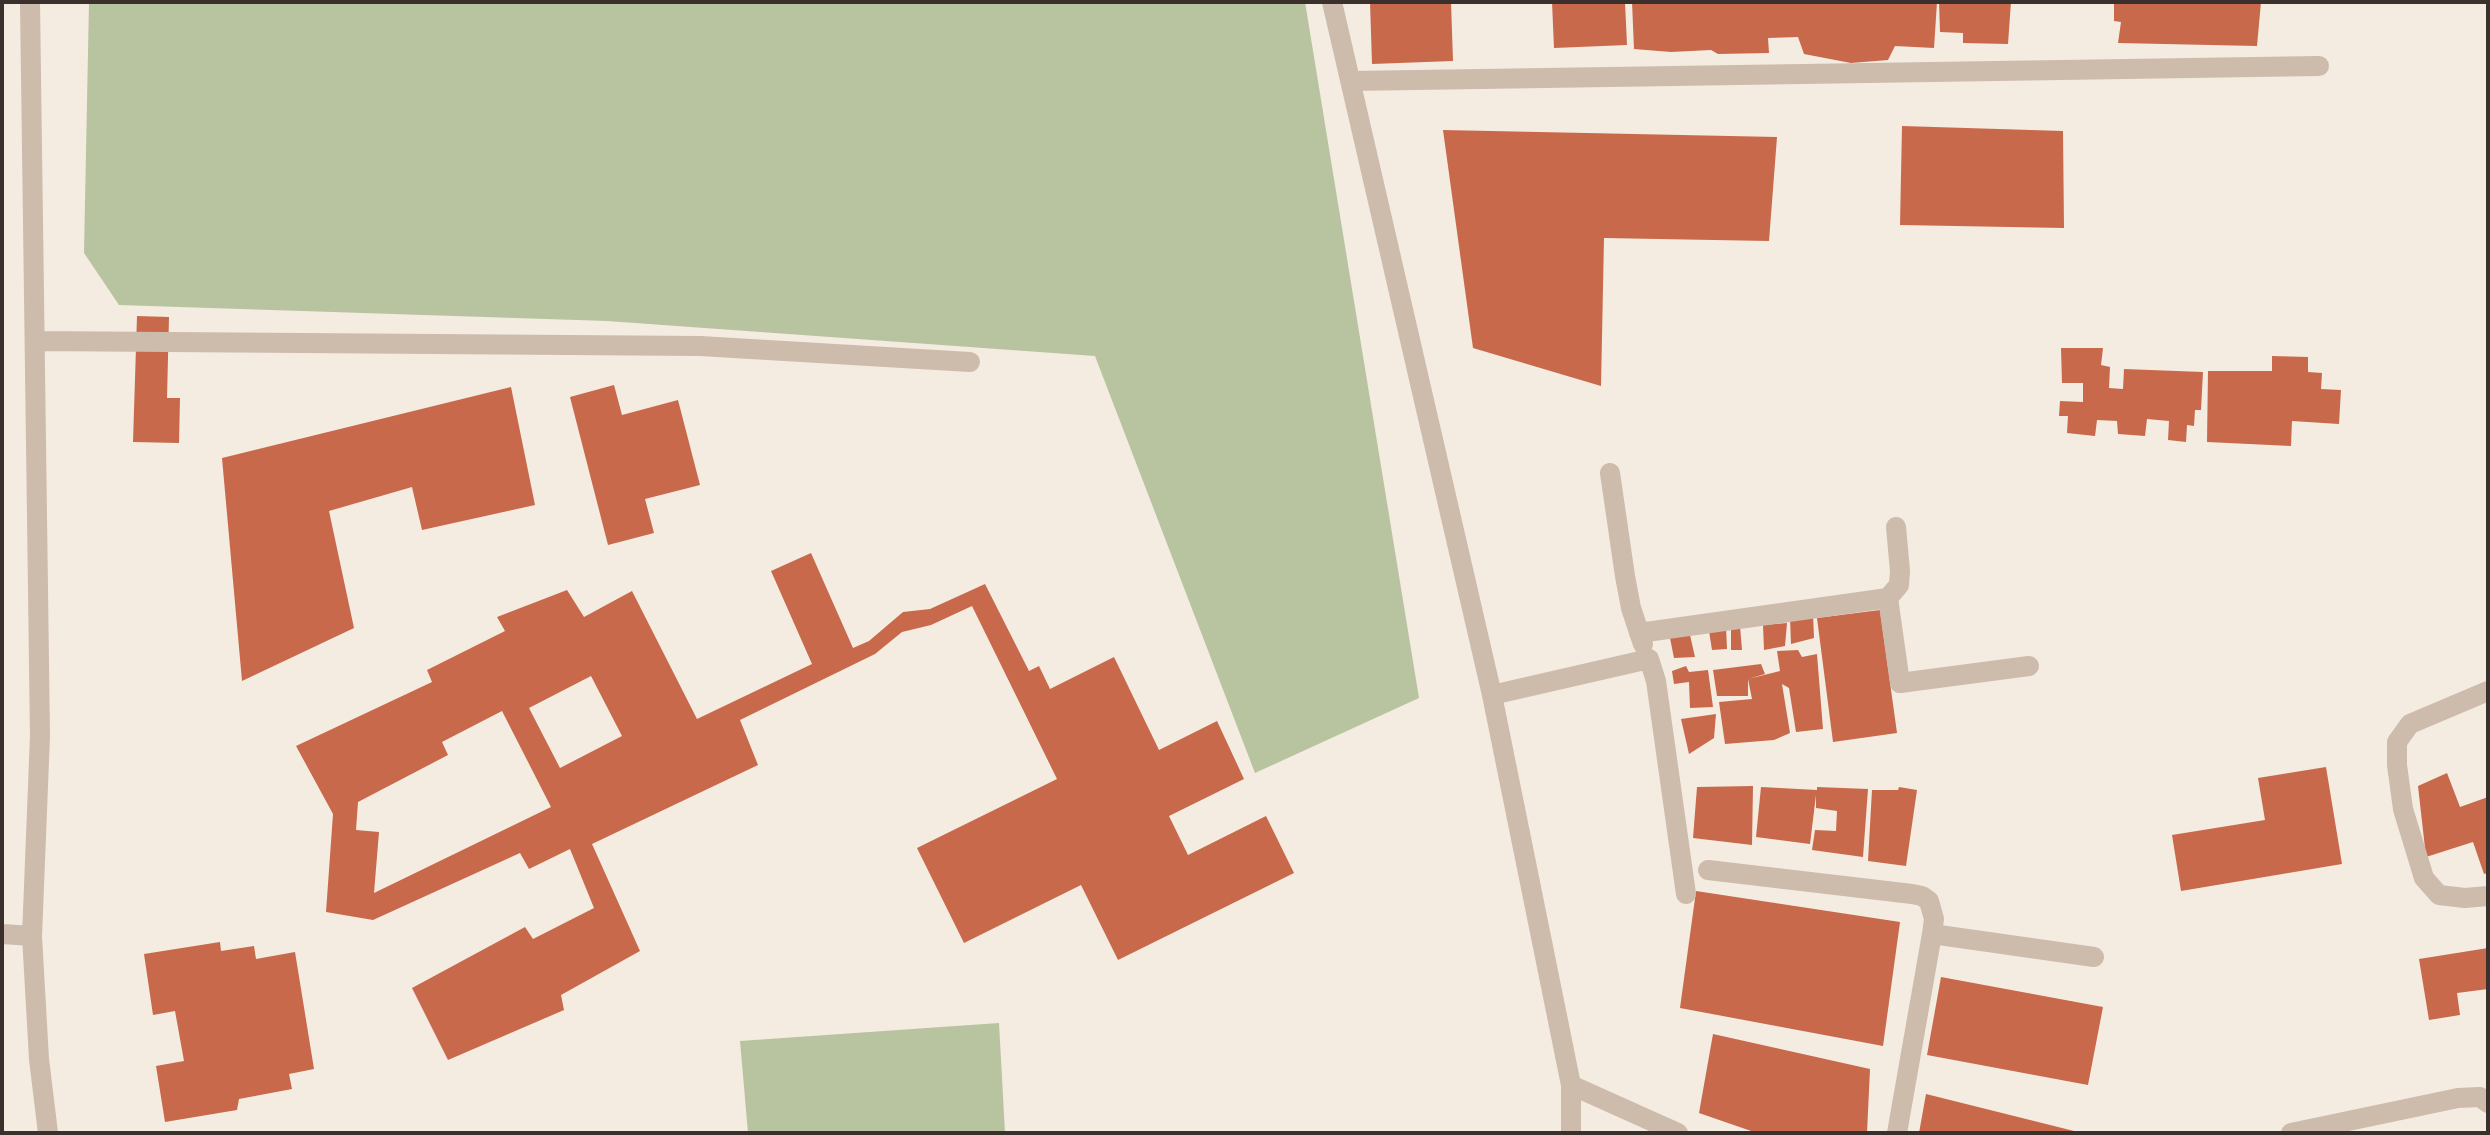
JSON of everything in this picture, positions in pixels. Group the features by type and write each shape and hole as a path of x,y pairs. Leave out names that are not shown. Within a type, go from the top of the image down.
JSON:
{"street":[{"path":"30,2 40,736 32,936 39,1059 48,1133"},
{"path":"1332,2 1492,695 1571,1085 1571,1133"},
{"path":"1351,81 2319,66"},
{"path":"35,341 700,346 970,362"},
{"path":"1610,473 1625,576 1639,633 1656,681 1686,894"},
{"path":"1639,633 1888,598 1899,585 1896,527"},
{"path":"1888,598 1900,683 2029,666"},
{"path":"1492,695 1649,659"},
{"path":"2488,691 2410,724 2397,742 2397,765 2403,809 2424,878 2439,895 2465,898 2488,896"},
{"path":"1708,870 1922,896 1929,901 1932,934 1897,1133"},
{"path":"2,934 32,936"},
{"path":"1932,934 2094,957"},
{"path":"1571,1085 1678,1133"},
{"path":"2291,1133 2458,1098 2480,1097 2488,1103"}],"green space":[{"path":"89,2 1305,2 1419,698 1255,773 1095,356 607,321 119,305 84,253"},
{"path":"999,1023 1005,1133 748,1133 740,1041"}],"building":[{"path":"1370,2 1451,2 1453,61 1372,64"},
{"path":"1552,2 1625,2 1627,45 1554,48"},
{"path":"1632,2 1937,2 1934,48 1895,46 1888,60 1851,63 1804,54 1798,37 1768,38 1769,53 1718,54 1711,50 1671,52 1634,49"},
{"path":"1939,2 2011,2 2008,44 1963,43 1963,33 1940,32"},
{"path":"2114,2 2261,2 2257,46 2118,43 2121,22 2114,21"},
{"path":"1902,126 2063,131 2064,228 1900,225"},
{"path":"1443,130 1777,137 1769,241 1604,238 1601,386 1473,348"},
{"path":"137,316 169,317 167,398 180,398 179,443 133,442"},
{"path":"2061,348 2103,348 2101,365 2110,367 2109,388 2123,389 2124,369 2203,372 2201,410 2195,410 2194,426 2187,425 2186,442 2168,440 2169,421 2147,419 2145,436 2118,434 2117,421 2097,420 2095,436 2067,433 2068,416 2059,416 2060,401 2083,402 2083,383 2062,383"},
{"path":"2272,356 2308,357 2308,372 2322,373 2321,389 2341,390 2339,424 2292,421 2291,446 2207,442 2208,371 2272,371"},
{"path":"614,385 622,415 678,400 700,485 645,499 654,533 608,545 570,397"},
{"path":"511,387 535,505 422,530 412,487 329,511 354,628 242,681 222,458"},
{"path":"811,553 853,648 869,641 903,612 930,609 985,584 1029,671 1039,666 1050,689 1114,657 1159,750 1217,721 1244,779 1169,816 1188,855 1266,816 1294,873 1118,960 1081,885 964,943 917,848 1057,779 972,606 931,625 902,632 875,654 740,720 758,765 592,844 640,951 561,995 564,1010 448,1060 412,988 525,927 533,939 594,908 570,849 529,869 520,853 373,920 326,912 333,814 296,746 432,682 427,670 505,631 497,617 567,590 584,617 632,591 697,719 812,664 771,571","holes":["591,676 622,736 560,768 529,708","502,711 551,807 374,893 379,832 356,830 358,802 448,755 442,742"]},
{"path":"1880,610 1897,733 1833,742 1817,618"},
{"path":"1813,613 1814,638 1791,644 1790,617"},
{"path":"1787,623 1785,646 1764,650 1763,625"},
{"path":"1731,626 1740,626 1742,650 1731,650"},
{"path":"1726,627 1727,649 1712,650 1709,631"},
{"path":"1690,635 1695,657 1674,658 1670,638"},
{"path":"1798,650 1802,657 1817,654 1823,729 1796,732 1789,688 1782,684 1790,733 1774,740 1725,744 1719,702 1752,699 1748,679 1780,671 1777,651"},
{"path":"1761,664 1765,674 1748,679 1748,696 1717,696 1713,670"},
{"path":"1686,666 1689,672 1708,670 1713,707 1690,708 1689,682 1674,684 1672,671"},
{"path":"1716,714 1714,738 1689,754 1681,719"},
{"path":"2326,767 2342,864 2181,891 2172,835 2265,820 2258,778"},
{"path":"2447,773 2460,807 2488,797 2488,873 2484,874 2473,842 2426,857 2418,786"},
{"path":"1753,786 1752,845 1693,838 1697,787"},
{"path":"1761,787 1868,789 1863,857 1812,850 1815,830 1836,831 1837,811 1816,808 1816,795 1810,844 1756,837"},
{"path":"1899,787 1917,790 1906,866 1868,861 1872,790 1898,790"},
{"path":"1696,891 1900,922 1883,1046 1680,1008"},
{"path":"220,942 221,951 254,946 256,959 295,952 314,1069 289,1074 292,1089 239,1099 237,1110 165,1122 156,1066 184,1061 175,1011 153,1015 144,954"},
{"path":"2488,948 2488,989 2457,993 2460,1015 2429,1020 2419,959"},
{"path":"1941,977 2103,1007 2088,1085 1927,1055"},
{"path":"1713,1034 1870,1069 1867,1133 1757,1133 1699,1113"},
{"path":"1926,1094 2078,1132 2078,1133 1919,1133"}]}
